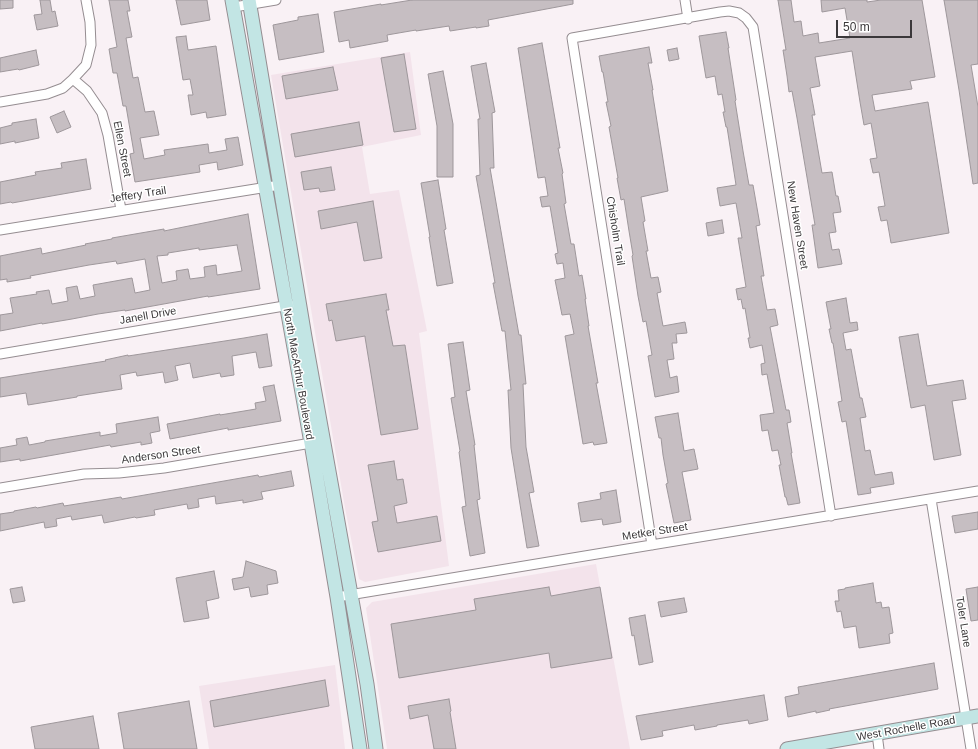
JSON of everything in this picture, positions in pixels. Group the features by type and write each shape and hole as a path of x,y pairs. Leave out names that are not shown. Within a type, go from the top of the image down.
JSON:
{"main road":[{"name":"North MacArthur Boulevard","path":"250,2 300,303 367,684 376,749"},
{"name":"North MacArthur Boulevard","path":"233,4 311,442 337,597 360,749"},
{"path":"341,623 350,644 360,680 367,684"},
{"name":"West Rochelle Road","path":"788,749 972,717"}],"street":[{"path":"0,102 47,94 63,88 86,65 91,45 90,22 86,0"},
{"path":"233,4 276,0"},
{"path":"685,0 688,19"},
{"name":"New Haven Street","path":"688,19 729,11 739,13 750,22 753,27 831,516"},
{"name":"Chisholm Trail","path":"652,545 572,38 688,19"},
{"name":"Ellen Street","path":"73,79 87,91 102,113 108,135 121,210"},
{"name":"Jeffery Trail","path":"0,230 280,185"},
{"name":"Janell Drive","path":"0,354 300,303"},
{"name":"Anderson Street","path":"0,488 84,474 119,473 164,468 324,440"},
{"name":"Metker Street","path":"337,597 978,491"},
{"name":"Toler Lane","path":"931,499 972,717 971,749"},
{"path":"877,734 879,749"}],"shaded area":[{"path":"410,52 421,135 362,147 370,194 399,190 427,331 419,333 449,566 365,582 359,579 345,508 271,75"},
{"path":"596,564 630,749 387,749 366,608 372,602"},
{"path":"335,665 345,749 209,749 199,686"}],"building":[{"path":"0,0 13,0 13,8 0,9"},
{"path":"40,0 50,0 52,12 55,11 58,26 37,30 34,15 42,14"},
{"path":"109,0 128,0 130,11 127,11 132,37 126,38 133,78 138,77 145,112 154,111 159,135 140,138 144,159 165,155 164,150 208,144 209,153 227,150 225,139 238,137 243,165 218,170 217,162 199,165 200,172 135,182 130,154 134,153 126,106 123,106 117,73 113,73 109,49 117,47"},
{"path":"176,0 207,0 210,20 181,25"},
{"path":"412,0 573,0 573,4 488,20 489,26 450,31 449,26 416,30 387,35 388,41 350,48 349,40 339,42 334,12"},
{"path":"778,0 791,0 794,22 801,21 803,36 818,33 819,43 850,38 845,8 822,12 821,0 867,0 867,2 881,0 922,0 935,77 910,81 912,89 872,95 875,111 928,102 949,233 891,243 887,220 881,221 878,207 885,206 879,172 873,173 870,159 877,158 871,123 864,125 852,51 815,57 820,86 810,88 815,115 812,115 822,173 832,172 836,196 838,196 841,212 833,213 836,232 829,233 832,250 839,249 842,264 818,268 812,225 815,225 792,91 789,92 783,50 786,50"},
{"path":"944,0 978,0 978,64 971,65 978,107 978,183 973,184 959,90"},
{"path":"318,14 324,52 279,60 273,25 298,20 298,17"},
{"path":"726,32 743,151 749,185 753,185 760,225 756,226 764,276 761,276 767,310 775,309 778,325 770,327 786,410 789,410 791,422 787,423 800,503 788,505 779,465 781,465 778,450 772,451 768,430 762,431 760,415 774,413 767,374 762,375 761,364 765,363 762,345 750,348 748,338 750,338 745,308 743,309 741,299 738,300 736,289 746,287 738,238 742,238 736,203 720,206 717,188 736,185 727,127 723,112 725,112 722,94 718,95 715,76 706,78 699,36"},
{"path":"186,36 188,50 216,46 226,115 207,118 206,112 191,115 188,95 193,95 190,79 183,80 176,37"},
{"path":"542,43 560,148 558,148 563,173 566,203 564,204 571,244 574,244 579,276 582,275 588,326 598,383 596,383 607,443 594,445 593,442 583,444 565,336 574,334 570,314 562,315 555,280 565,278 563,263 557,264 555,254 558,253 550,206 542,207 540,197 548,196 545,177 538,178 518,48"},
{"path":"649,47 652,63 648,63 668,191 641,197 645,221 643,222 648,251 646,251 651,278 658,277 661,292 657,293 663,326 685,322 687,333 676,334 677,343 672,343 674,359 667,360 670,378 677,376 679,392 655,397 648,356 652,355 646,321 643,322 638,296 624,199 621,200 617,178 609,127 611,126 606,102 608,102 599,56"},
{"path":"677,48 679,59 669,61 667,50"},
{"path":"36,50 39,65 19,70 0,72 0,58"},
{"path":"404,54 416,129 394,132 381,58"},
{"path":"486,63 495,112 492,113 494,168 490,168 519,335 521,335 526,384 523,384 526,447 534,492 529,493 539,546 527,548 511,448 508,390 511,390 505,331 502,331 493,283 495,283 476,176 480,175 478,119 480,119 471,66"},
{"path":"333,67 338,90 286,99 282,76"},
{"path":"443,71 453,124 453,177 437,177 437,126 428,74"},
{"path":"64,111 71,127 57,133 50,117"},
{"path":"36,119 39,138 15,143 15,141 0,144 0,128 12,125 12,123"},
{"path":"359,122 363,145 295,157 291,134"},
{"path":"86,159 91,189 0,204 0,182 36,175 35,172 62,168 61,163"},
{"path":"331,167 335,190 320,192 319,188 304,190 301,172"},
{"path":"438,180 446,229 444,230 453,283 437,286 421,183"},
{"path":"373,201 382,258 364,261 357,222 321,229 318,211"},
{"path":"248,214 260,289 208,296 0,331 0,315 13,313 10,298 37,294 36,292 49,290 52,304 68,301 66,288 77,286 80,299 95,296 93,285 132,278 135,293 150,290 145,259 117,264 116,261 89,265 30,276 31,278 7,282 7,279 0,280 0,256 41,248 42,254 112,238 164,229 164,231","holes":["237,245 242,271 217,275 216,265 204,267 205,277 190,279 188,269 176,271 177,280 162,283 157,256 199,248 199,250"]},
{"path":"722,220 724,233 708,236 706,223"},
{"path":"386,294 389,310 386,310 393,346 405,345 418,429 381,435 365,336 336,341 332,320 329,321 326,304"},
{"path":"846,298 850,323 857,322 858,330 843,333 846,350 851,349 860,398 862,398 866,417 860,418 865,451 870,450 875,475 892,472 894,484 870,488 871,493 858,495 846,421 842,422 838,402 842,401 833,343 829,329 831,329 826,302"},
{"path":"267,334 272,366 259,368 256,352 232,356 234,375 221,377 220,373 193,378 190,363 175,366 178,380 165,383 163,372 137,376 136,372 120,375 122,389 28,405 26,393 0,397 0,378 106,361 105,360 128,355"},
{"path":"918,334 927,386 963,380 966,399 952,401 961,455 934,460 925,405 911,408 899,337"},
{"path":"463,342 470,390 466,391 475,445 480,499 477,500 485,553 470,556 462,507 466,506 460,451 451,398 455,397 448,344"},
{"path":"274,385 281,421 228,430 228,428 170,439 167,424 256,409 255,403 266,401 263,387"},
{"path":"678,413 684,451 694,449 698,469 682,472 691,520 674,523 666,484 668,483 661,438 659,438 655,417"},
{"path":"158,417 160,431 150,433 152,443 141,445 141,442 111,447 110,445 20,461 20,459 0,462 0,448 17,445 16,439 27,437 29,445 100,432 100,436 117,433 116,424"},
{"path":"394,461 397,480 403,479 407,503 394,506 397,523 437,516 441,541 378,552 372,522 378,521 368,465"},
{"path":"291,471 294,486 261,492 263,499 243,503 243,500 216,504 215,496 198,499 199,507 188,509 187,504 154,510 155,515 104,523 102,515 72,520 71,516 56,519 57,526 45,528 44,522 0,531 0,514 14,511 63,503 64,506 121,497 122,499 258,475 259,477"},
{"path":"616,490 621,522 603,525 602,519 581,522 578,503 601,499 600,493"},
{"path":"978,512 978,529 955,533 952,516"},
{"path":"246,561 276,571 278,583 267,585 268,594 251,597 249,587 234,590 232,579 243,577"},
{"path":"214,571 219,598 206,601 209,618 184,622 176,578"},
{"path":"873,583 876,603 881,602 882,608 889,607 893,633 889,634 890,643 859,648 856,626 844,628 841,611 837,612 835,601 839,601 838,590"},
{"path":"22,587 25,601 13,603 10,589"},
{"path":"549,587 551,596 600,587 612,658 551,668 549,653 399,678 391,624 476,610 474,599"},
{"path":"978,587 978,620 971,621 966,589"},
{"path":"684,598 687,612 661,617 658,602"},
{"path":"645,615 653,662 639,665 634,635 632,636 629,618"},
{"path":"934,663 938,689 829,709 830,710 816,713 816,711 788,717 785,697 799,694 798,687"},
{"path":"325,680 329,706 214,727 210,701"},
{"path":"764,695 768,720 749,724 748,720 695,730 694,725 662,731 663,736 641,740 636,716"},
{"path":"449,699 456,749 434,749 428,715 410,719 408,706"},
{"path":"189,701 197,749 124,749 118,713"},
{"path":"93,716 99,749 35,749 31,727"}]}
